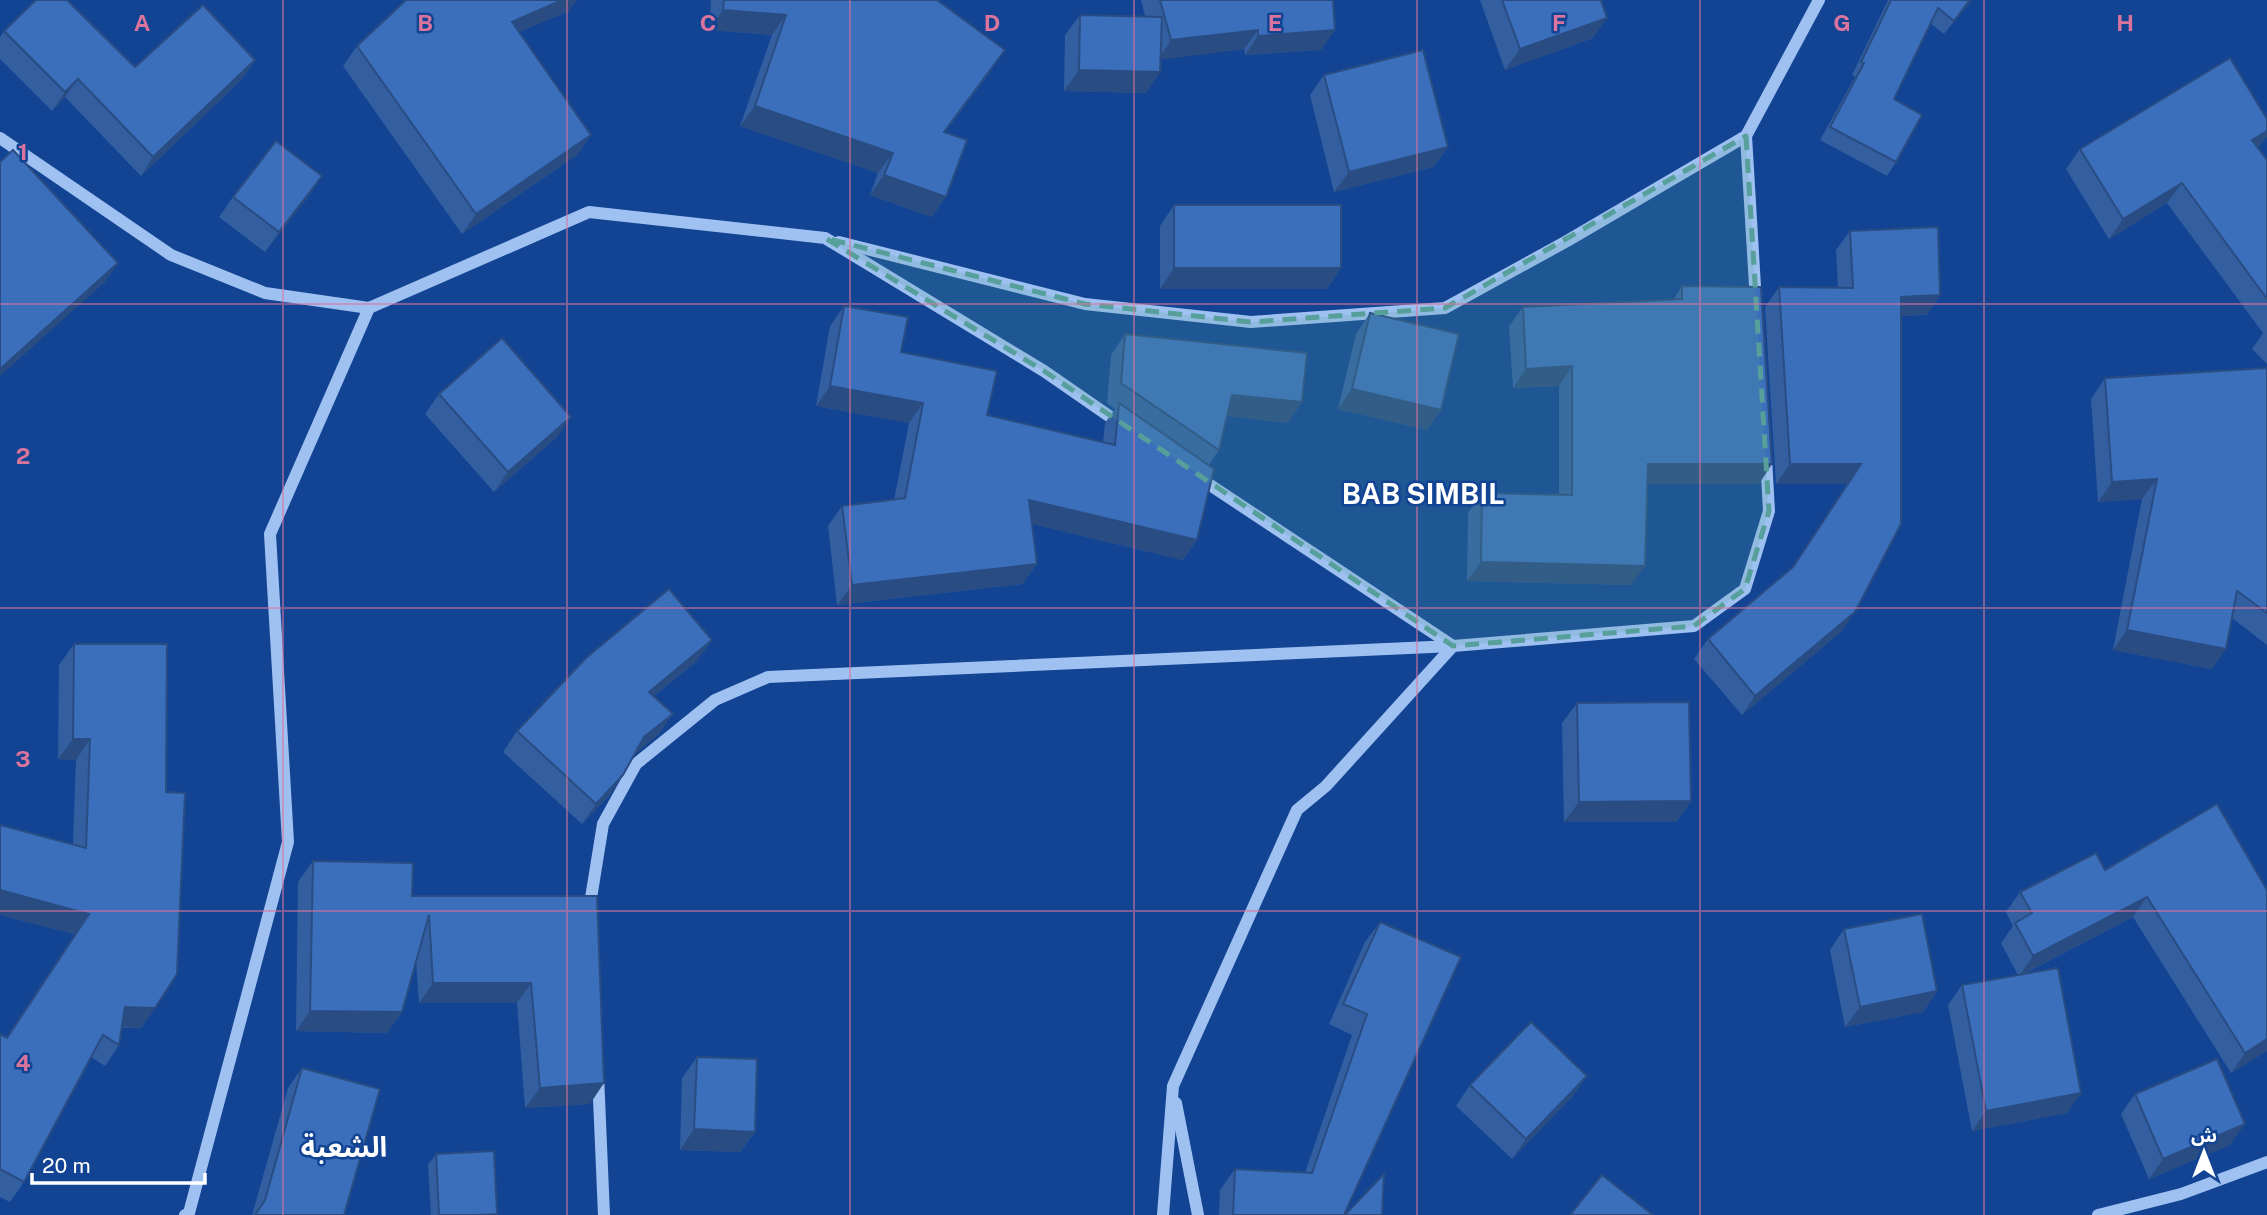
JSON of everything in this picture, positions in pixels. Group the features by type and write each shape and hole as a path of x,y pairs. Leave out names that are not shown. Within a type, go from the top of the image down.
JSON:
{"street":[{"path":"0,138 172,255 265,293 369,308 589,212 825,238 1099,306 1251,322 1445,308 1567,241 1746,136 1819,0"},
{"path":"1746,136 1757,316"},
{"path":"825,238 1044,371 1132,432"},
{"path":"185,1215 189,1213 288,842 270,534 369,308"},
{"path":"592,926 591,898 603,824 636,764 715,700 768,677 1453,646 1694,626 1745,589 1769,511 1765,441"},
{"path":"1188,470 1453,646"},
{"path":"1163,1215 1173,1086 1297,810 1326,786 1453,646"},
{"path":"598,1063 604,1215"},
{"path":"1173,1086 1198,1215"},
{"path":"2098,1215 2181,1194 2267,1162"}],"highlighted area":[{"path":"1746,136 1769,511 1745,589 1694,626 1453,646 1044,371 825,238 1085,304 1251,322 1445,308"}],"building":[{"path":"36,0 67,0 135,67 203,5 255,60 153,157 78,79 65,92 4,31"},
{"path":"406,0 562,0 512,22 591,135 476,214 357,46"},
{"path":"724,0 937,0 1005,50 944,132 967,140 946,197 884,175 893,153 755,106 786,15 723,10"},
{"path":"1160,0 1333,0 1335,30 1258,36 1258,30 1171,40"},
{"path":"1502,0 1601,0 1607,18 1520,49"},
{"path":"1891,0 1970,0 1954,21 1938,8 1894,99 1922,115 1896,162 1830,127 1864,63 1861,62"},
{"path":"1080,15 1162,17 1160,72 1079,70"},
{"path":"1423,50 1448,147 1349,172 1324,75"},
{"path":"2230,58 2267,119 2267,131 2252,140 2267,160 2267,299 2182,183 2123,219 2080,149"},
{"path":"276,141 322,176 279,232 233,197"},
{"path":"13,150 118,263 0,369 0,162"},
{"path":"1174,205 1341,205 1341,268 1174,268"},
{"path":"1938,227 1940,295 1901,297 1901,524 1855,612 1755,696 1708,639 1793,567 1861,464 1790,464 1779,287 1853,288 1850,231"},
{"path":"1682,286 1761,287 1772,464 1648,464 1645,566 1481,562 1482,493 1572,495 1572,366 1526,369 1523,307 1682,299"},
{"path":"844,306 908,317 901,352 997,371 987,415 1115,445 1119,403 1214,469 1197,540 1029,500 1037,564 852,585 842,506 905,498 923,403 830,386"},
{"path":"1370,313 1459,334 1441,410 1352,389"},
{"path":"1125,334 1307,353 1302,402 1232,395 1219,450 1121,383"},
{"path":"502,338 571,417 508,472 439,394"},
{"path":"2267,368 2267,613 2237,591 2226,649 2127,630 2157,479 2112,482 2105,378"},
{"path":"669,589 712,640 649,692 673,714 644,737 623,775 596,804 517,731 586,658"},
{"path":"74,644 167,644 166,792 185,793 177,974 155,1008 125,1007 119,1045 103,1035 24,1182 0,1169 0,1034 7,1038 89,914 0,890 0,825 86,848 90,739 73,739"},
{"path":"1689,702 1691,801 1579,802 1577,703"},
{"path":"2217,804 2267,890 2267,1039 2245,1053 2147,897 2033,956 2015,923 2032,913 2020,892 2096,853 2105,870"},
{"path":"313,861 413,863 412,896 597,896 604,1083 540,1088 531,983 433,983 429,915 402,1012 310,1011"},
{"path":"1922,914 1937,991 1860,1007 1844,929"},
{"path":"1380,922 1461,957 1344,1215 1233,1215 1235,1169 1312,1173 1367,1014 1343,1004"},
{"path":"2058,968 2081,1093 1986,1111 1962,985"},
{"path":"1531,1022 1587,1076 1526,1139 1470,1085"},
{"path":"697,1057 757,1059 755,1132 694,1129"},
{"path":"2217,1059 2245,1124 2163,1159 2135,1094"},
{"path":"302,1068 380,1089 344,1215 255,1215 265,1200"},
{"path":"494,1151 497,1214 439,1215 436,1154"},
{"path":"1384,1174 1382,1215 1345,1215"},
{"path":"1602,1175 1653,1215 1570,1215"}],"district":[{"name":"BAB SIMBIL","path":"1423,493"},
{"name":"الشعبة","path":"344,1146"}]}
